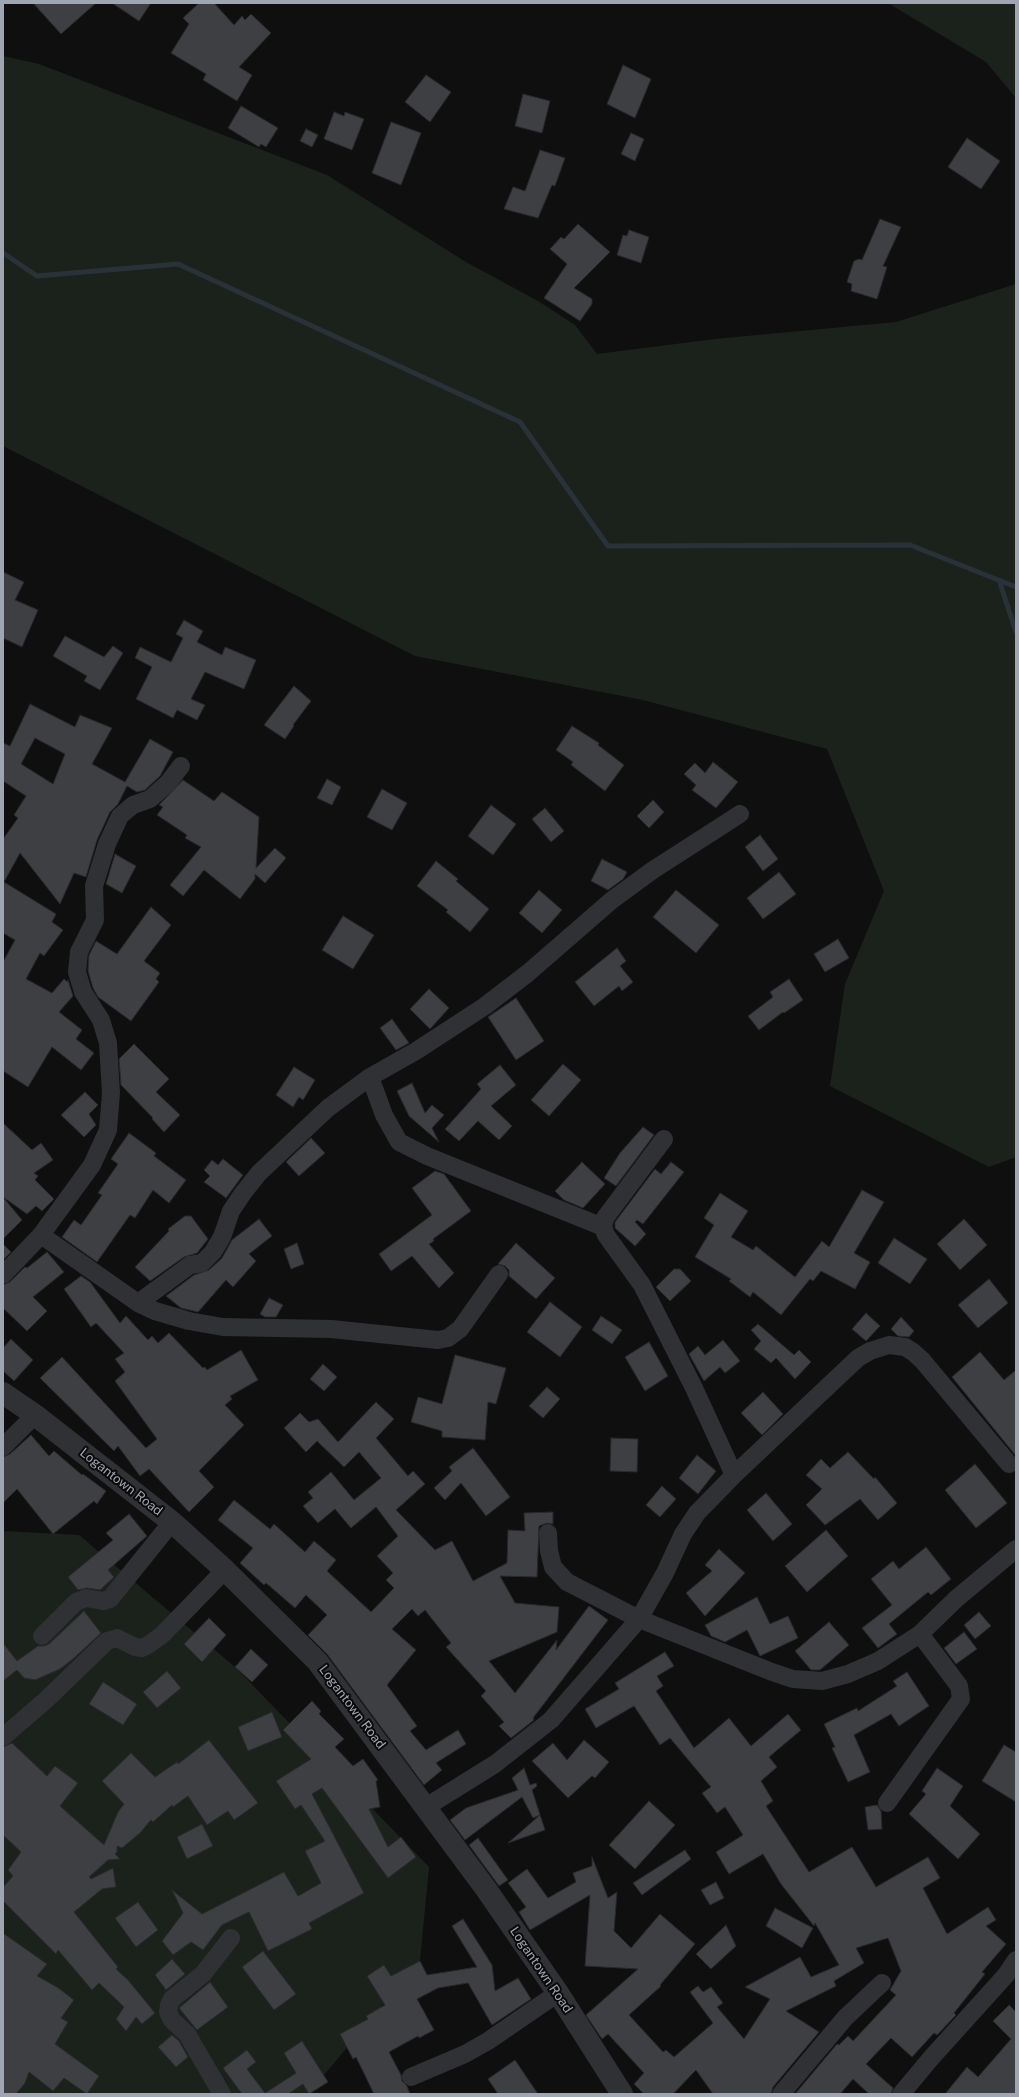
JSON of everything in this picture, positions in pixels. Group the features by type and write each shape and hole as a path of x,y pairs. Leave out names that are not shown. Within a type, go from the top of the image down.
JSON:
{"street":[{"path":"3,1275 41,1235 92,1165 108,1130 111,1094 108,1043 101,1020 83,992 77,972 79,952 95,920 94,886 105,851 120,816 133,805 150,799 168,783 181,766"},
{"path":"138,1303 190,1265 202,1263 213,1252 222,1237 231,1211 243,1193 259,1173 328,1108 370,1077 416,1051 485,1006 528,973 612,900 653,870 740,814"},
{"path":"370,1077 392,1131 400,1142 410,1148 604,1227"},
{"path":"664,1139 605,1218 604,1227 606,1235 642,1285 694,1388 734,1476"},
{"path":"41,1235 138,1303 155,1311 189,1321 223,1328 331,1329 438,1340 448,1338 460,1328 499,1274"},
{"path":"426,1807 495,1764 551,1720 639,1619 683,1534 697,1513 858,1358 870,1351 889,1346 906,1348 922,1360 1009,1464"},
{"name":"Logantown Road","path":"3,1393 35,1415 172,1522 225,1570 317,1661 426,1807 558,1993 622,2094"},
{"path":"3,1448 35,1415"},
{"path":"42,1636 76,1602 86,1598 103,1601 110,1599 172,1522"},
{"path":"548,1534 549,1551 553,1567 567,1582 639,1619 772,1672 793,1679 822,1681 848,1674 878,1661 920,1634 956,1599 1016,1549"},
{"path":"3,1737 46,1700 107,1640 117,1638 135,1647 142,1648 148,1645 162,1635 225,1570"},
{"path":"887,1803 961,1699 959,1686 920,1634"},
{"path":"222,2094 187,2034 172,2020 168,2012 169,2005 172,2000 203,1974 231,1938"},
{"path":"901,2094 932,2057 1006,1975 1016,1960"},
{"path":"781,2094 845,2018 882,1983"},
{"path":"411,2077 466,2054 488,2041 558,1993"}],"shaded area":[{"path":"888,3 1016,3 1016,98 986,62"},
{"path":"3,56 39,64 327,175 466,262 538,301 575,325 597,354 715,339 896,322 1016,284 1016,1157 989,1167 830,1086 845,984 884,891 827,749 643,700 415,656 3,446"},
{"path":"3,1531 79,1535 235,1667 429,1867 420,1961 308,2094 3,2094"}],"building":[{"path":"33,3 96,3 61,34"},
{"path":"112,3 151,3 139,21"},
{"path":"199,3 214,3 234,25 242,16 245,20 251,14 271,33 239,67 252,75 237,101 203,80 206,74 171,53 189,24 183,18"},
{"path":"623,65 651,79 635,118 607,104"},
{"path":"426,75 451,92 430,122 405,102"},
{"path":"523,94 550,101 542,133 515,126"},
{"path":"241,106 278,128 266,147 261,144 259,147 228,128"},
{"path":"334,112 344,116 345,112 364,119 352,150 324,139"},
{"path":"391,122 421,133 401,185 372,173"},
{"path":"306,129 318,135 312,147 300,141"},
{"path":"631,133 644,139 635,161 621,154"},
{"path":"967,138 1000,161 981,189 948,167"},
{"path":"540,150 565,158 555,186 552,185 538,218 504,209 513,187 525,191"},
{"path":"880,219 901,227 883,266 887,267 877,299 851,291 852,284 847,282 854,261 859,259 862,260"},
{"path":"578,224 610,252 574,288 592,299 592,304 580,321 544,298 567,264 550,249 561,237 564,239"},
{"path":"629,230 649,237 641,263 617,255 623,235 627,236"},
{"path":"3,572 24,582 15,600 38,610 22,647 3,638"},
{"path":"184,620 203,631 197,642 222,655 225,647 256,660 244,689 205,672 191,699 205,705 197,720 177,710 173,718 136,699 152,667 135,658 140,647 171,662 183,638 176,634"},
{"path":"65,636 104,657 113,646 123,653 100,690 84,681 87,676 53,656"},
{"path":"294,686 311,701 293,725 294,726 285,739 264,725"},
{"path":"30,704 75,727 80,715 112,728 92,764 125,782 150,739 173,752 160,776 145,790 137,792 127,786 118,804 110,812 97,840 86,877 74,873 60,904 20,853 4,882 56,914 52,922 63,930 44,956 40,953 26,979 52,993 64,979 67,982 68,980 73,996 59,1012 82,1030 76,1039 94,1053 81,1070 52,1047 28,1087 3,1071 3,962 15,940 3,933 3,839 18,818 14,815 26,796 3,781 3,743 10,746","holes":["35,738 65,754 53,784 21,764"]},
{"path":"572,726 599,743 598,745 624,765 605,791 571,765 573,762 556,750"},
{"path":"713,762 738,782 716,808 692,790 696,785 684,774 695,763 705,773"},
{"path":"327,779 341,787 332,805 317,798"},
{"path":"183,780 214,801 222,792 259,817 256,868 275,848 286,858 265,883 255,874 255,879 240,899 204,870 183,896 170,885 201,847 185,838 187,835 157,815 163,807 159,805"},
{"path":"382,789 407,803 392,830 367,817"},
{"path":"653,800 664,812 649,828 637,816"},
{"path":"491,805 516,824 493,855 468,836"},
{"path":"545,808 564,831 551,842 532,819"},
{"path":"760,835 778,859 763,871 745,847"},
{"path":"115,854 136,866 122,893 106,884"},
{"path":"602,859 627,872 623,879 608,890 591,881"},
{"path":"436,861 458,879 456,881 489,909 470,932 446,912 448,910 417,886"},
{"path":"779,872 796,894 763,919 747,898"},
{"path":"539,890 562,910 542,933 519,913"},
{"path":"676,890 719,925 696,953 653,917"},
{"path":"151,907 171,925 144,961 160,973 156,979 159,982 131,1021 98,997 93,988 88,971 89,955 96,941 117,954"},
{"path":"343,916 374,935 353,969 322,950"},
{"path":"838,939 849,958 825,972 814,954"},
{"path":"617,948 626,961 620,966 633,982 622,991 619,986 594,1006 575,982"},
{"path":"789,979 803,1000 784,1013 783,1012 759,1030 748,1016 773,997 770,992"},
{"path":"429,989 449,1008 430,1029 410,1009"},
{"path":"516,998 544,1041 516,1060 488,1017"},
{"path":"392,1019 409,1043 396,1050 380,1028"},
{"path":"134,1044 169,1079 156,1092 180,1115 164,1132 152,1119 153,1118 121,1085 119,1059"},
{"path":"563,1064 581,1080 549,1116 531,1100"},
{"path":"500,1065 516,1085 491,1106 512,1126 499,1140 478,1121 459,1141 445,1129 481,1089 477,1084"},
{"path":"294,1067 315,1080 303,1100 299,1097 293,1107 276,1095"},
{"path":"412,1083 425,1113 432,1105 444,1115 432,1128 439,1142 409,1116 397,1091"},
{"path":"85,1092 98,1105 89,1114 96,1125 84,1137 61,1115"},
{"path":"3,1123 32,1150 41,1143 53,1160 34,1173 38,1176 35,1180 54,1199 42,1211 36,1206 27,1214 3,1197"},
{"path":"643,1127 654,1135 616,1186 604,1178 620,1153"},
{"path":"129,1133 156,1153 154,1156 186,1180 169,1203 153,1190 135,1218 130,1215 97,1262 62,1237 74,1220 81,1225 102,1195 98,1193 118,1164 111,1159"},
{"path":"311,1138 325,1153 299,1176 286,1162"},
{"path":"223,1159 243,1175 226,1198 204,1182 210,1176 204,1170 212,1160 218,1165"},
{"path":"582,1162 605,1184 583,1208 564,1200 555,1191"},
{"path":"671,1162 684,1172 643,1224 637,1220 635,1222 646,1234 635,1246 615,1228 615,1222 655,1169 661,1174"},
{"path":"435,1171 444,1174 471,1211 433,1239 434,1241 429,1244 454,1273 439,1288 412,1256 391,1271 379,1254 432,1215 412,1188"},
{"path":"862,1190 884,1202 854,1253 870,1262 855,1289 821,1271 813,1281 810,1279 781,1315 753,1292 750,1297 729,1281 731,1279 695,1257 714,1225 704,1218 720,1193 748,1211 731,1237 753,1250 756,1246 795,1277 822,1241 829,1247"},
{"path":"3,1197 22,1220 3,1239"},
{"path":"185,1216 191,1216 208,1239 197,1253 184,1257 150,1281 135,1267 169,1231 168,1229"},
{"path":"259,1219 272,1236 249,1254 256,1261 233,1287 226,1280 198,1312 181,1308 166,1296 194,1275 209,1270 222,1258 232,1240"},
{"path":"964,1219 987,1245 960,1270 937,1244"},
{"path":"894,1238 927,1259 910,1284 878,1263"},
{"path":"297,1243 304,1264 291,1269 284,1249"},
{"path":"516,1243 555,1278 536,1299 509,1276 509,1270 505,1266 498,1264"},
{"path":"3,1244 11,1252 3,1260"},
{"path":"47,1252 64,1272 33,1297 47,1311 27,1331 3,1308 3,1285 10,1282 25,1267 27,1268"},
{"path":"674,1269 680,1269 691,1281 670,1301 656,1287"},
{"path":"81,1276 90,1282 120,1323 126,1316 148,1340 152,1336 158,1343 169,1333 203,1368 205,1367 207,1370 241,1350 258,1380 230,1396 232,1399 225,1405 244,1425 199,1471 214,1487 189,1512 149,1469 140,1476 118,1446 114,1451 40,1378 62,1357 146,1448 157,1439 115,1381 125,1372 115,1359 124,1353 96,1323 91,1327 64,1289"},
{"path":"989,1279 1008,1303 978,1328 958,1305"},
{"path":"269,1298 283,1305 276,1317 265,1317 260,1314"},
{"path":"550,1302 582,1327 560,1357 527,1332"},
{"path":"866,1313 880,1326 866,1341 852,1329"},
{"path":"601,1316 622,1330 612,1344 592,1330"},
{"path":"901,1317 914,1331 909,1337 898,1336 891,1329"},
{"path":"758,1324 794,1355 799,1350 811,1362 795,1379 776,1358 771,1363 754,1349 761,1341 751,1330"},
{"path":"11,1339 33,1360 14,1381 3,1371 3,1348"},
{"path":"723,1340 740,1361 725,1373 720,1367 704,1381 689,1354 698,1346 705,1355"},
{"path":"649,1342 668,1376 645,1391 625,1357"},
{"path":"980,1352 1004,1380 1016,1370 1016,1456 952,1377"},
{"path":"455,1355 506,1368 496,1404 488,1402 485,1440 442,1437 442,1431 411,1422 418,1397 442,1404"},
{"path":"323,1364 337,1377 324,1391 310,1379"},
{"path":"547,1387 560,1399 543,1418 529,1406"},
{"path":"763,1392 783,1414 762,1435 741,1413"},
{"path":"376,1402 394,1419 376,1438 408,1476 413,1471 425,1484 396,1510 435,1550 452,1541 473,1581 507,1563 508,1530 525,1531 524,1513 553,1512 553,1524 547,1523 539,1526 537,1577 500,1576 515,1603 559,1607 557,1632 489,1661 515,1693 557,1640 556,1650 589,1606 608,1620 533,1718 534,1720 511,1738 499,1726 504,1722 481,1696 486,1691 446,1647 451,1643 425,1610 418,1616 412,1609 392,1629 416,1650 387,1685 417,1726 410,1731 426,1750 458,1730 466,1744 436,1763 442,1770 424,1785 327,1654 308,1635 327,1615 306,1595 295,1608 266,1583 264,1585 240,1563 253,1548 218,1520 234,1500 270,1529 274,1524 305,1552 314,1541 336,1560 327,1571 371,1612 394,1588 386,1580 393,1573 377,1556 398,1536 376,1507 351,1528 335,1509 318,1523 303,1506 313,1498 308,1492 331,1472 354,1500 381,1478 359,1452 344,1467 317,1441 306,1452 284,1428 300,1413 309,1422 318,1419 338,1442"},
{"path":"31,1435 49,1456 54,1451 82,1475 83,1474 106,1491 97,1504 94,1501 53,1534 17,1489 3,1503 3,1457 10,1454"},
{"path":"611,1438 638,1439 637,1472 610,1471"},
{"path":"473,1448 510,1497 486,1516 461,1483 445,1500 434,1488 452,1471 449,1467"},
{"path":"848,1452 874,1479 875,1477 897,1503 878,1520 860,1499 825,1525 806,1505 822,1489 806,1475 821,1459 830,1468"},
{"path":"697,1455 716,1471 698,1494 679,1478"},
{"path":"975,1464 1007,1503 976,1528 945,1490"},
{"path":"662,1486 676,1499 660,1517 646,1505"},
{"path":"766,1493 792,1524 773,1541 747,1510"},
{"path":"129,1514 147,1536 108,1570 114,1577 100,1590 87,1588 78,1590 68,1577 113,1540 106,1533"},
{"path":"826,1530 848,1556 807,1592 785,1566"},
{"path":"926,1547 951,1579 931,1595 928,1592 889,1624 897,1634 878,1648 862,1628 892,1605 871,1579 893,1561 899,1569"},
{"path":"719,1549 745,1573 705,1616 686,1593 712,1571 705,1565"},
{"path":"757,1597 770,1624 788,1616 798,1638 760,1656 747,1630 725,1642 711,1636 705,1625"},
{"path":"84,1611 101,1633 74,1658 60,1669 35,1680 24,1678 17,1670 3,1681 3,1643 17,1661 38,1646 49,1644"},
{"path":"979,1612 991,1626 975,1639 964,1625"},
{"path":"209,1618 226,1635 202,1662 184,1644"},
{"path":"829,1622 849,1645 820,1670 811,1670 795,1651"},
{"path":"964,1632 977,1649 956,1664 944,1648"},
{"path":"251,1649 268,1665 252,1682 235,1667"},
{"path":"665,1652 674,1666 657,1676 663,1686 656,1691 694,1748 729,1718 751,1746 788,1714 801,1730 769,1757 777,1767 761,1781 773,1801 766,1806 809,1872 852,1847 876,1887 928,1857 940,1878 923,1888 947,1934 988,1907 996,1920 986,1926 1006,1944 982,1972 985,1974 954,2013 956,2015 937,2035 934,2033 912,2057 891,2038 866,2064 893,2088 891,2094 869,2094 853,2079 840,2094 795,2094 837,2044 839,2045 848,2036 853,2041 896,1995 890,1990 901,1971 888,1938 856,1948 864,1963 834,1981 836,1986 786,2011 819,2032 773,2087 771,2094 713,2094 696,2070 673,2094 644,2094 634,2084 644,2073 608,2034 602,2039 586,2015 638,1969 585,1966 590,1895 530,1930 519,1912 526,1907 508,1883 527,1869 548,1898 576,1882 573,1873 592,1866 592,1857 608,1898 617,1892 614,1931 631,1948 660,1914 695,1944 660,1985 661,1986 629,2015 663,2052 666,2050 674,2057 713,2023 690,1992 698,1986 703,1992 711,1987 723,2003 717,2007 744,2039 770,1999 745,1987 800,1957 811,1977 839,1965 815,1923 814,1926 781,1884 763,1854 729,1874 716,1852 743,1835 725,1807 717,1813 702,1793 711,1787 670,1738 660,1745 634,1706 596,1728 585,1709 619,1689 615,1683"},
{"path":"167,1671 181,1688 157,1708 143,1692"},
{"path":"907,1672 929,1706 899,1726 891,1714 854,1735 870,1772 848,1782 832,1748 835,1747 824,1724 857,1708 858,1711 897,1686 893,1681"},
{"path":"103,1682 137,1704 123,1725 89,1704"},
{"path":"312,1701 321,1711 319,1714 344,1739 335,1747 353,1766 363,1759 378,1780 376,1781 380,1807 369,1809 388,1847 401,1837 416,1857 388,1878 322,1788 312,1794 364,1893 309,1923 312,1929 268,1951 249,1912 222,1925 203,1950 191,1942 173,1955 162,1941 183,1913 172,1890 202,1914 284,1872 298,1896 321,1883 305,1851 325,1841 301,1805 295,1809 276,1781 311,1759 283,1730"},
{"path":"272,1712 282,1737 248,1751 238,1727"},
{"path":"209,1740 258,1803 234,1820 228,1811 207,1825 188,1796 173,1807 172,1805 153,1822 151,1820 140,1833 122,1848 117,1846 117,1852 115,1854 120,1859 108,1860 89,1877 91,1879 113,1868 116,1887 102,1889 74,1912 118,1967 116,1969 128,1980 155,2013 142,2024 136,2017 126,2031 116,2019 124,2007 99,1983 92,1990 58,1950 56,1954 3,1901 3,1887 13,1876 8,1870 21,1852 3,1835 3,1747 12,1743 47,1776 55,1766 78,1783 60,1806 104,1845 118,1812 124,1804 102,1781 131,1753 155,1777 177,1762 178,1764"},
{"path":"584,1740 609,1762 595,1778 592,1776 568,1798 532,1761 553,1743 567,1760"},
{"path":"1004,1745 1016,1752 1016,1802 982,1781"},
{"path":"524,1768 530,1785 536,1783 537,1786 532,1790 545,1830 508,1843 540,1815 533,1818 522,1797 465,1840 450,1820 466,1808 518,1790 512,1778"},
{"path":"937,1768 963,1786 950,1806 980,1834 958,1859 909,1814 926,1794 922,1791"},
{"path":"649,1801 675,1825 635,1869 609,1845"},
{"path":"877,1805 881,1811 882,1829 868,1830 865,1807"},
{"path":"202,1824 213,1846 187,1859 177,1837"},
{"path":"478,1838 508,1880 499,1886 469,1845"},
{"path":"685,1850 691,1859 642,1895 633,1883"},
{"path":"716,1882 724,1898 710,1905 701,1890"},
{"path":"138,1902 158,1930 136,1947 115,1918"},
{"path":"775,1908 813,1928 802,1948 766,1926"},
{"path":"463,1919 492,1965 495,1991 518,1978 531,1999 492,2025 468,1983 438,1988 417,1999 434,2030 419,2038 418,2036 389,2052 401,2075 402,2081 407,2086 410,2094 374,2094 356,2057 353,2059 340,2034 368,2019 366,2016 385,2005 367,1976 384,1965 391,1976 420,1961 427,1975 477,1967 452,1926"},
{"path":"726,1925 736,1946 711,1969 696,1954"},
{"path":"3,1933 47,1964 37,1976 57,1987 74,2000 61,2018 68,2022 55,2044 99,2076 87,2094 64,2078 53,2091 29,2072 25,2083 16,2094 3,2094"},
{"path":"263,1951 296,1994 274,2010 242,1967"},
{"path":"172,1959 185,1974 166,1990 155,1975"},
{"path":"210,1982 228,2007 197,2030 179,2008"},
{"path":"1009,2005 1016,2012 1016,2094 945,2094 967,2067 978,2077 1011,2039 993,2021"},
{"path":"172,2035 179,2041 188,2057 176,2067 158,2047"},
{"path":"302,2041 328,2082 309,2094 303,2084 288,2094 242,2094 223,2068 247,2050 256,2062 247,2069 265,2093 296,2073 284,2053"},
{"path":"515,2060 538,2094 498,2094 488,2079"}],"waterway":[{"path":"3,253 37,276 178,264 520,422 608,546 910,545 1016,587"},
{"path":"999,580 1016,632"}]}
